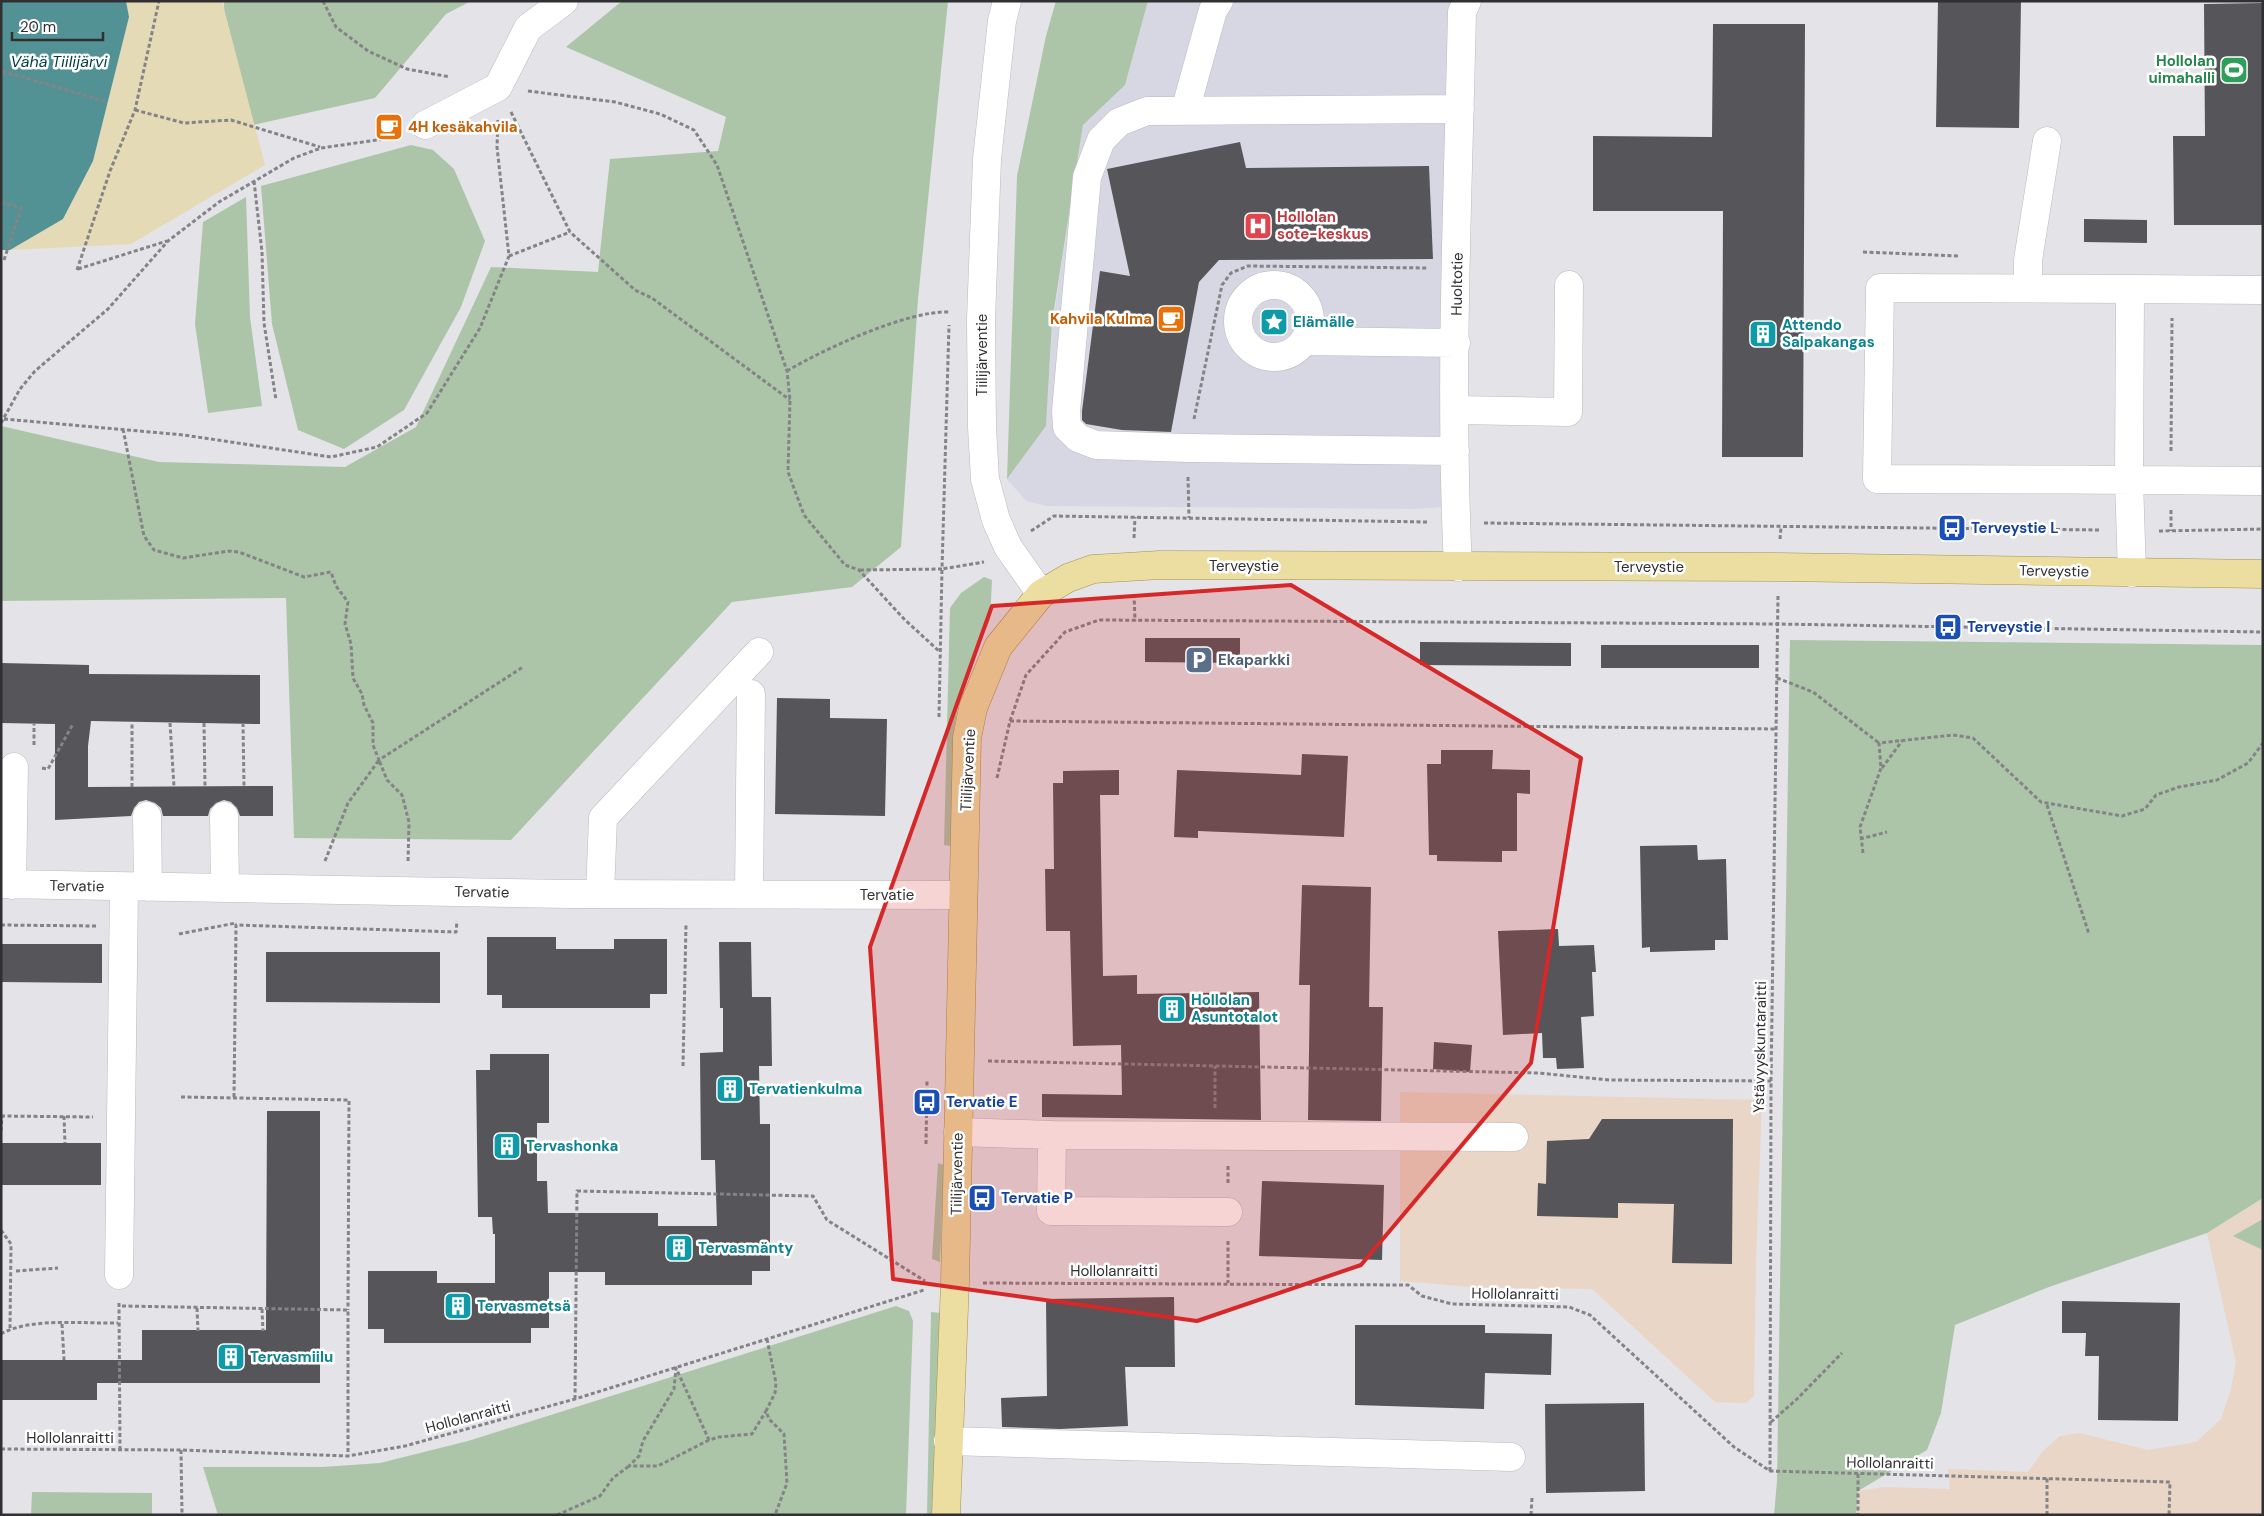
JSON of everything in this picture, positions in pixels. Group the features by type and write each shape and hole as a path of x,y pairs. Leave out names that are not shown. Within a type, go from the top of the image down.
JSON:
{"main road":[{"name":"Terveystie","path":"1042,594 1068,578 1093,569 1160,565 1458,568 1779,567 2263,574"},
{"name":"Tiilijärventie","path":"946,1515 954,1282 967,738 973,708 998,647 1042,594"}],"street":[{"path":"425,125 498,86 528,28 564,1"},
{"name":"Tiilijärventie","path":"1007,1 1002,22 987,159 982,329 985,479 996,520 1008,547 1042,594"},
{"path":"1185,111 1213,10 1220,1"},
{"name":"Huoltotie","path":"1458,568 1455,450 1456,343 1462,12 1467,1"},
{"path":"1455,450 1188,448 1096,445 1078,438 1067,427 1066,411 1087,177 1102,140 1119,122 1147,111 1460,109"},
{"path":"2028,288 2028,260 2047,142"},
{"path":"1455,410 1568,412 1569,285"},
{"path":"2263,290 1880,288 1877,479 2263,481"},
{"path":"2130,289 2129,480 2132,572"},
{"path":"1304,341 1456,343"},
{"path":"600,894 603,818 759,652"},
{"path":"749,894 751,694"},
{"path":"7,885 14,767"},
{"path":"119,1275 124,926 136,887 147,816"},
{"path":"224,816 225,888"},
{"name":"Tervatie","path":"7,885 600,894 963,895"},
{"path":"958,1132 1052,1135 1514,1137"},
{"path":"1052,1135 1051,1211 1228,1212"},
{"path":"948,1441 1511,1457"}],"path":[{"path":"159,1 135,110 110,171 77,270 168,241"},
{"path":"323,1 336,27 368,52 407,69 453,78"},
{"path":"2,71 107,102"},
{"path":"498,86 570,232 635,290 652,298 790,400"},
{"path":"4,419 184,435 331,457 378,448 427,413 480,328 509,256 497,146 498,86"},
{"path":"498,86 614,102 660,114 694,130 718,165 787,371 790,400 788,472 804,515 845,565 859,570 942,569 984,562 1054,516 2171,531 2263,529"},
{"path":"135,110 184,123 231,120 321,148"},
{"path":"1,423 20,388 35,371 92,324 168,241 219,202 294,158 321,148 415,135 425,125"},
{"path":"254,181 262,252 264,323 276,400"},
{"path":"1,202 21,208 4,260"},
{"path":"509,256 570,232"},
{"path":"1189,518 1188,448 1222,285 1231,273 1248,266 1436,268"},
{"path":"2171,531 2172,290"},
{"path":"787,371 811,357 913,316 938,311 950,312"},
{"path":"123,429 144,536 154,550 183,558 229,551 239,552 304,577 331,572 336,586 348,602 345,624 351,644 353,678 362,694 364,705 373,723 373,745 387,780 402,795 409,822 408,891"},
{"path":"939,721 942,569"},
{"path":"859,570 904,619 941,653"},
{"path":"996,786 1010,721 1026,675 1065,632 1099,620 1778,624 2263,632"},
{"name":"Ystävyyskuntaraitti","path":"1770,1471 1771,1081 1778,624"},
{"path":"313,890 348,803 379,760 523,667"},
{"path":"1777,678 1813,692 1879,743 1953,735 1973,738 2040,802 2048,805 2122,816 2145,809 2156,795 2179,787 2217,780 2248,763 2263,743"},
{"path":"1010,721 1776,729"},
{"path":"132,722 132,787"},
{"path":"170,722 174,786"},
{"path":"204,723 205,786"},
{"path":"243,723 244,786"},
{"path":"1863,853 1860,827 1881,768 1902,741"},
{"path":"1879,743 1881,768"},
{"path":"2048,805 2089,934"},
{"path":"1860,839 1887,832"},
{"path":"179,934 236,925 456,932 457,915"},
{"path":"234,1097 236,918"},
{"path":"683,1066 686,918"},
{"path":"1,925 124,926"},
{"path":"987,1070 988,1052"},
{"path":"987,1061 1538,1073 1610,1080 1771,1081"},
{"path":"1214,1136 1215,1066"},
{"path":"926,1152 928,1073"},
{"path":"181,1097 349,1100 348,1456"},
{"path":"1,1131 1,1116 120,1117"},
{"path":"64,1116 65,1143"},
{"path":"575,1399 578,1191 813,1196 827,1220 924,1281"},
{"path":"1,1230 11,1244 10,1328"},
{"path":"16,1271 58,1268"},
{"path":"924,1271 924,1300"},
{"path":"119,1275 120,1450"},
{"name":"Hollolanraitti","path":"924,1281 1408,1285 1422,1296 1452,1304 1569,1307 1590,1315 1734,1447 1770,1471 2048,1477 2170,1482 2169,1515"},
{"name":"Hollolanraitti","path":"1,1449 181,1450 348,1456 405,1446 575,1399 924,1290"},
{"path":"119,1306 348,1310"},
{"path":"197,1308 198,1330"},
{"path":"262,1309 263,1330"},
{"path":"1,1334 10,1328 62,1324 118,1323"},
{"path":"62,1324 64,1360"},
{"path":"629,1466 658,1466 709,1440 752,1434 766,1411 776,1383 767,1339"},
{"path":"1771,1422 1797,1399 1842,1353"},
{"path":"676,1368 709,1440"},
{"path":"557,1515 600,1496 613,1478 639,1456 643,1441 674,1390 676,1368"},
{"path":"766,1411 769,1419 784,1434 787,1482 775,1515"},
{"path":"181,1450 182,1515"},
{"path":"1858,1474 1858,1515"},
{"path":"2047,1515 2048,1477"},
{"path":"1531,1515 1532,1498"}],"highlighted area":[{"path":"1291,585 1581,758 1531,1063 1361,1265 1197,1321 893,1279 870,947 992,606"}],"shaded area":[{"name":"Hollolan sote-keskus","path":"1148,1 1456,1 1443,507 1415,509 1047,506 1026,501 1007,479 1046,426 1052,327 1083,125 1125,85"},
{"path":"1400,1092 1762,1100 1756,1258 1754,1396 1746,1403 1715,1402 1592,1289 1471,1287 1400,1281"},
{"path":"2263,1198 2263,1515 1856,1515 1858,1491 1884,1487 1950,1489 1948,1469 2028,1472 2043,1451 2060,1436 2079,1433 2148,1450 2196,1442 2221,1419 2231,1389 2236,1362 2207,1233"}],"green space":[{"path":"224,1 471,1 446,14 375,98 226,131"},
{"path":"622,1 948,1 918,299 901,547 852,587 732,602 511,840 294,838 286,598 1,601 1,426 159,462 345,467 416,427 491,267 598,272 610,159 718,151 726,117 566,47"},
{"path":"1056,1 1148,1 1125,85 1083,125 1052,322 1046,426 1007,479 1017,176 1046,36"},
{"path":"411,145 433,150 454,169 485,241 461,307 404,410 344,449 298,430 272,324 261,186"},
{"path":"246,197 250,317 262,406 208,413 195,324 203,222"},
{"path":"984,577 992,580 990,620 969,667 959,698 954,730 951,846 944,845 950,608 961,593"},
{"path":"1790,640 2263,645 2263,1198 2207,1233 2049,1287 1955,1325 1941,1413 1927,1450 1858,1491 1856,1515 1774,1515 1777,1481"},
{"path":"938,1163 944,1165 940,1262 932,1259"},
{"path":"2263,1219 2263,1250 2233,1236"},
{"path":"896,1306 909,1311 913,1321 906,1515 218,1515 203,1467 323,1467 380,1463 468,1441"},
{"path":"931,1312 940,1313 934,1515 927,1515"},
{"path":"32,1492 152,1493 152,1515 31,1515"}],"sand":[{"path":"126,1 222,1 265,165 131,244 10,250 63,219 93,161 129,17"}],"water":[{"name":"Vähä Tiilijärvi","path":"1,1 126,1 129,17 93,161 63,219 10,250 1,250"}],"building":[{"path":"1938,1 2021,1 2019,128 1936,127"},
{"name":"Hollolan uimahalli","path":"2263,3 2263,225 2174,225 2173,136 2205,136 2204,4"},
{"name":"Attendo Salpakangas","path":"1713,24 1805,24 1803,457 1722,457 1723,211 1593,211 1593,136 1712,137"},
{"name":"Hollolan sote-keskus","path":"1240,142 1246,168 1429,166 1433,259 1219,260 1199,282 1171,432 1122,430 1086,424 1082,420 1082,411 1100,271 1130,276 1107,169"},
{"path":"2084,219 2147,220 2147,243 2084,242"},
{"path":"1145,638 1240,638 1240,663 1145,662"},
{"path":"1420,642 1571,643 1571,666 1420,665"},
{"path":"1601,645 1759,645 1759,668 1601,668"},
{"path":"1,663 89,665 89,674 260,675 260,724 91,721 88,746 88,787 273,786 273,816 240,816 237,808 231,802 224,800 216,803 210,809 208,816 163,816 161,808 155,803 146,800 139,802 131,816 55,820 55,724 1,723"},
{"path":"777,698 830,699 830,718 887,719 885,816 775,814"},
{"path":"1441,750 1493,750 1492,769 1530,770 1530,794 1517,793 1517,851 1502,851 1502,862 1437,861 1437,855 1429,855 1427,764 1441,764"},
{"path":"1302,754 1348,756 1344,837 1198,831 1198,838 1174,837 1177,770 1301,775"},
{"path":"1119,770 1119,795 1100,795 1103,976 1137,975 1137,994 1259,992 1261,1120 1042,1117 1042,1094 1122,1095 1121,1045 1073,1046 1070,931 1046,931 1045,869 1054,869 1053,783 1063,783 1063,771"},
{"path":"1697,845 1698,860 1726,859 1728,940 1715,940 1715,950 1650,952 1650,947 1642,948 1640,846"},
{"path":"1302,885 1371,887 1369,1007 1383,1007 1381,1121 1308,1120 1310,985 1299,985"},
{"path":"1558,929 1559,946 1594,945 1596,972 1592,972 1594,1016 1581,1017 1584,1068 1557,1069 1556,1058 1543,1058 1542,1033 1503,1035 1498,931"},
{"path":"487,937 556,937 556,949 614,949 614,939 667,939 667,994 650,994 650,1008 502,1008 502,995 487,995"},
{"path":"719,942 751,942 752,997 771,997 772,1066 759,1066 760,1124 770,1124 770,1271 752,1271 752,1285 605,1285 605,1272 549,1272 549,1328 531,1328 531,1343 384,1343 384,1329 368,1329 368,1271 437,1271 437,1283 495,1283 495,1234 493,1234 492,1217 478,1217 476,1070 490,1070 490,1054 549,1054 549,1123 537,1123 537,1181 547,1181 548,1213 658,1213 658,1226 717,1226 715,1160 701,1160 700,1053 723,1052 723,1008 720,1008"},
{"path":"1,944 102,944 102,983 1,982"},
{"path":"266,952 440,952 440,1003 266,1002"},
{"path":"1434,1042 1472,1045 1470,1072 1433,1069"},
{"path":"267,1111 320,1111 320,1383 97,1383 97,1400 1,1400 1,1360 142,1360 142,1330 266,1330"},
{"path":"1602,1119 1733,1119 1732,1264 1672,1263 1674,1204 1618,1203 1618,1218 1537,1216 1538,1183 1546,1184 1547,1141 1589,1139"},
{"path":"1,1143 101,1143 101,1185 1,1185"},
{"path":"1262,1181 1384,1185 1382,1260 1259,1256"},
{"path":"1174,1297 1175,1367 1125,1367 1128,1426 1060,1429 1002,1427 1001,1398 1047,1396 1046,1299"},
{"path":"2062,1301 2180,1303 2178,1421 2098,1420 2099,1356 2085,1356 2086,1333 2062,1333"},
{"path":"1355,1325 1485,1325 1485,1333 1552,1334 1551,1375 1485,1373 1484,1409 1355,1405"},
{"path":"1644,1403 1645,1491 1546,1493 1545,1404"}],"place":[{"name":"Hollolan uimahalli","path":"2234,70"},
{"name":"4H kesäkahvila","path":"389,127"},
{"name":"Hollolan sote-keskus","path":"1258,226"},
{"name":"Kahvila Kulma","path":"1171,319"},
{"name":"Elämälle","path":"1274,322"},
{"name":"Attendo Salpakangas","path":"1763,334"},
{"name":"Terveystie L","path":"1952,528"},
{"name":"Terveystie I","path":"1948,627"},
{"name":"Ekaparkki","path":"1199,660"},
{"name":"Hollolan Asuntotalot","path":"1172,1009"},
{"name":"Tervatienkulma","path":"730,1089"},
{"name":"Tervatie E","path":"927,1102"},
{"name":"Tervashonka","path":"507,1146"},
{"name":"Tervatie P","path":"982,1198"},
{"name":"Tervasmänty","path":"679,1248"},
{"name":"Tervasmetsä","path":"458,1306"},
{"name":"Tervasmiilu","path":"231,1357"}]}
